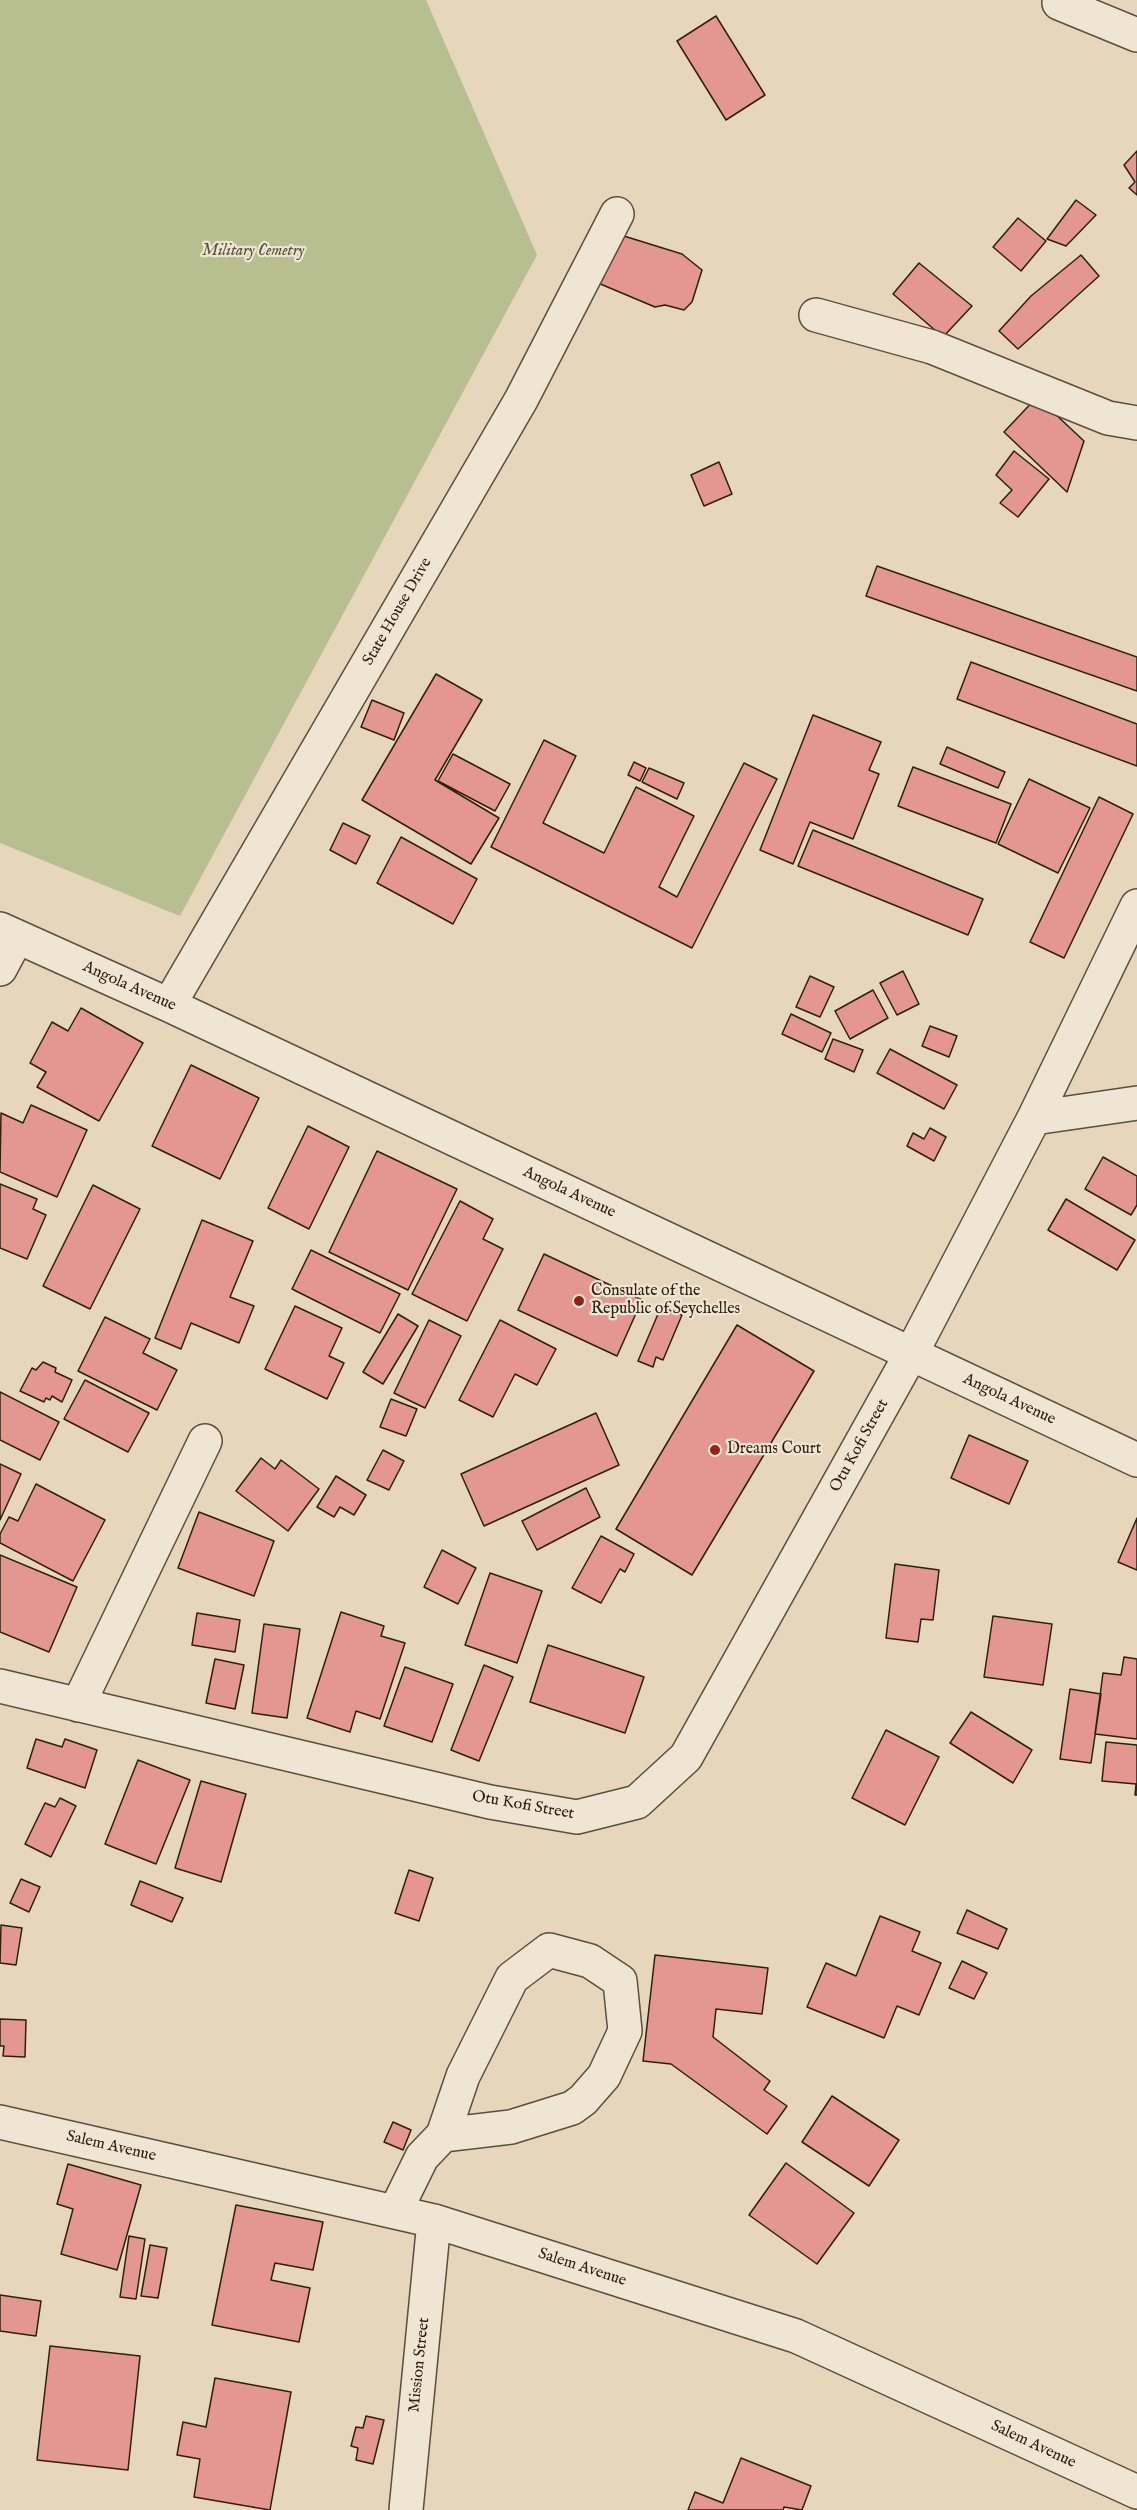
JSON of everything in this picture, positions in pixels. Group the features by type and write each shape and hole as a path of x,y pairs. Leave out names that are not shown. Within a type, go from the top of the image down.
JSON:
{"street":[{"path":"1059,3 1137,35"},
{"name":"State House Drive","path":"169,1005 521,400 617,214"},
{"path":"816,315 932,347 1108,418 1137,423"},
{"name":"Otu Kofi Street","path":"0,1686 490,1802 577,1817 637,1802 686,1757 911,1354 1034,1118 1137,906"},
{"path":"0,969 8,933"},
{"name":"Angola Avenue","path":"8,933 169,1005 1137,1460"},
{"path":"1034,1118 1137,1103"},
{"path":"78,1705 205,1441"},
{"path":"395,2212 422,2157 443,2135 463,2076 512,1978 549,1950 590,1961 620,1981 625,2031 604,2076 583,2100 572,2108 511,2127 443,2135"},
{"name":"Salem Avenue","path":"0,2122 434,2221 796,2336 1137,2492"},
{"name":"Mission Street","path":"406,2510 434,2221"}],"green space":[{"name":"Military Cemetry","path":"0,0 426,0 537,255 180,916 0,843"}],"building":[{"path":"716,16 765,95 726,120 677,41"},
{"path":"1137,151 1137,195 1129,188 1135,182 1124,165"},
{"path":"1076,200 1096,215 1066,246 1047,239"},
{"path":"1018,218 1046,241 1021,271 993,247"},
{"path":"611,232 682,254 702,270 692,302 684,310 665,305 655,307 598,283"},
{"path":"1081,255 1099,276 1018,349 999,331 1031,296"},
{"path":"919,263 972,306 943,337 893,294"},
{"path":"1037,397 1084,441 1067,492 1004,432"},
{"path":"1014,451 1049,479 1018,517 1000,503 1012,490 996,475"},
{"path":"719,462 732,494 704,506 691,475"},
{"path":"877,566 1137,657 1137,691 866,596"},
{"path":"971,662 1137,724 1137,766 957,699"},
{"path":"436,674 482,700 435,780 499,818 471,864 362,800"},
{"path":"372,700 404,713 394,740 361,727"},
{"path":"813,715 881,742 869,770 879,774 853,839 810,822 793,864 760,850"},
{"path":"544,740 576,756 543,823 604,853 636,787 694,816 659,887 677,897 744,763 777,779 692,948 491,847"},
{"path":"947,747 1005,772 998,788 940,764"},
{"path":"453,754 510,784 495,811 438,781"},
{"path":"634,762 646,768 640,781 628,775"},
{"path":"913,767 1011,804 996,843 898,806"},
{"path":"649,768 684,783 677,799 642,782"},
{"path":"1029,779 1090,808 1058,873 998,844"},
{"path":"1099,797 1133,814 1064,958 1030,942"},
{"path":"343,823 370,836 356,864 330,850"},
{"path":"813,830 983,899 968,935 798,866"},
{"path":"401,837 477,879 453,924 377,883"},
{"path":"903,971 919,1004 897,1015 880,983"},
{"path":"810,976 834,987 820,1017 796,1007"},
{"path":"873,990 888,1018 850,1039 835,1011"},
{"path":"81,1008 143,1043 99,1121 37,1087 46,1072 30,1063 52,1022 68,1031"},
{"path":"791,1014 831,1033 822,1052 782,1034"},
{"path":"930,1026 957,1036 949,1057 922,1046"},
{"path":"833,1039 863,1050 854,1072 825,1059"},
{"path":"890,1049 957,1085 944,1109 877,1073"},
{"path":"191,1065 259,1098 220,1179 152,1146"},
{"path":"31,1105 87,1130 57,1197 0,1172 1,1113 23,1123"},
{"path":"308,1126 349,1147 309,1229 268,1208"},
{"path":"930,1128 946,1137 934,1161 907,1146 913,1133 924,1139"},
{"path":"377,1151 457,1189 408,1290 329,1252"},
{"path":"1103,1157 1137,1176 1137,1205 1131,1215 1085,1189"},
{"path":"0,1184 37,1199 33,1209 46,1215 27,1259 0,1248"},
{"path":"93,1185 140,1209 90,1309 43,1286"},
{"path":"1066,1199 1135,1240 1117,1270 1048,1230"},
{"path":"460,1201 493,1219 483,1239 503,1249 467,1321 412,1294"},
{"path":"202,1220 253,1241 230,1297 254,1306 239,1343 191,1323 181,1349 155,1338"},
{"path":"311,1250 400,1294 380,1333 292,1289"},
{"path":"544,1254 642,1300 617,1356 518,1310"},
{"path":"295,1306 342,1328 329,1356 344,1363 327,1399 265,1369"},
{"path":"661,1307 682,1315 663,1360 656,1357 653,1367 638,1361"},
{"path":"398,1314 418,1326 383,1384 363,1372"},
{"path":"105,1317 150,1339 143,1353 177,1370 157,1410 78,1371"},
{"path":"429,1320 461,1336 425,1408 394,1393"},
{"path":"500,1320 556,1349 537,1385 515,1374 493,1417 459,1400"},
{"name":"Dreams Court","path":"737,1325 814,1371 692,1575 616,1529"},
{"path":"43,1362 56,1368 55,1372 72,1380 62,1402 52,1396 50,1400 46,1398 44,1402 20,1391 32,1368 36,1370"},
{"path":"85,1380 149,1413 128,1452 64,1419"},
{"path":"0,1392 59,1422 40,1460 0,1440"},
{"path":"391,1399 417,1409 406,1436 380,1427"},
{"path":"596,1413 619,1465 484,1526 461,1474"},
{"path":"969,1435 1028,1461 1009,1504 951,1478"},
{"path":"383,1450 404,1461 389,1490 367,1480"},
{"path":"261,1458 275,1469 281,1460 319,1489 288,1531 236,1491"},
{"path":"0,1464 21,1474 0,1520"},
{"path":"336,1476 366,1495 354,1515 340,1507 334,1517 317,1507"},
{"path":"36,1484 105,1520 73,1581 0,1543 0,1534 9,1517 18,1521"},
{"path":"586,1488 600,1517 537,1550 522,1521"},
{"path":"199,1512 274,1541 254,1596 178,1568"},
{"path":"1137,1518 1137,1570 1118,1562"},
{"path":"601,1536 634,1554 625,1572 620,1569 601,1603 572,1588"},
{"path":"442,1550 476,1568 458,1604 424,1587"},
{"path":"0,1555 77,1587 49,1652 0,1632"},
{"path":"895,1564 939,1570 933,1620 921,1619 918,1642 886,1638"},
{"path":"490,1573 542,1591 517,1663 465,1645"},
{"path":"341,1612 384,1626 381,1636 405,1643 380,1719 356,1711 350,1732 307,1718"},
{"path":"197,1613 240,1620 235,1652 192,1645"},
{"path":"993,1616 1052,1624 1043,1685 984,1677"},
{"path":"264,1624 300,1629 287,1718 252,1713"},
{"path":"548,1645 644,1677 625,1733 530,1702"},
{"path":"1124,1657 1137,1659 1137,1739 1095,1734 1103,1673 1121,1675"},
{"path":"215,1659 244,1665 235,1709 206,1703"},
{"path":"484,1665 513,1677 479,1761 451,1750"},
{"path":"405,1667 453,1684 432,1742 384,1726"},
{"path":"1070,1689 1101,1694 1091,1763 1060,1759"},
{"path":"971,1712 1032,1750 1013,1783 950,1743"},
{"path":"886,1730 939,1757 905,1825 852,1798"},
{"path":"36,1739 62,1747 65,1739 97,1750 85,1788 27,1768"},
{"path":"1106,1742 1137,1745 1137,1795 1135,1795 1136,1784 1102,1781"},
{"path":"138,1760 190,1780 156,1864 105,1844"},
{"path":"201,1781 246,1794 221,1882 175,1868"},
{"path":"60,1798 76,1806 51,1857 25,1844 45,1803 55,1807"},
{"path":"409,1870 433,1878 419,1921 395,1913"},
{"path":"21,1879 40,1887 29,1912 10,1903"},
{"path":"140,1881 183,1898 172,1922 131,1905"},
{"path":"967,1910 1007,1929 998,1949 957,1933"},
{"path":"880,1916 920,1932 912,1951 941,1963 919,2015 897,2006 884,2038 807,2007 826,1963 856,1976"},
{"path":"1,1925 22,1928 16,1965 0,1963"},
{"path":"655,1955 768,1968 762,2014 716,2009 713,2037 770,2081 764,2090 787,2106 767,2134 671,2064 643,2061"},
{"path":"962,1961 987,1973 974,1999 949,1988"},
{"path":"0,2019 26,2020 25,2057 3,2056 4,2046 0,2046"},
{"path":"832,2096 899,2140 869,2186 802,2142"},
{"path":"393,2122 411,2130 403,2150 384,2142"},
{"path":"786,2163 854,2213 817,2264 749,2215"},
{"path":"68,2164 141,2185 117,2270 61,2254 73,2209 57,2204"},
{"path":"236,2205 323,2222 313,2270 275,2263 271,2280 310,2288 299,2342 212,2325"},
{"path":"129,2236 145,2239 136,2299 120,2297"},
{"path":"150,2245 167,2248 158,2298 141,2296"},
{"path":"0,2295 41,2301 36,2336 0,2331"},
{"path":"50,2346 140,2356 128,2470 37,2460"},
{"path":"215,2378 291,2392 270,2510 194,2497 200,2459 177,2455 183,2422 206,2427"},
{"path":"366,2416 384,2420 373,2464 356,2460 358,2448 351,2446 356,2427 363,2428"},
{"path":"741,2458 811,2486 802,2510 784,2507 783,2510 688,2510 695,2492 723,2503"}],"place":[{"name":"Consulate of the Republic of Seychelles","path":"579,1301"},
{"name":"Dreams Court","path":"715,1450"}]}
